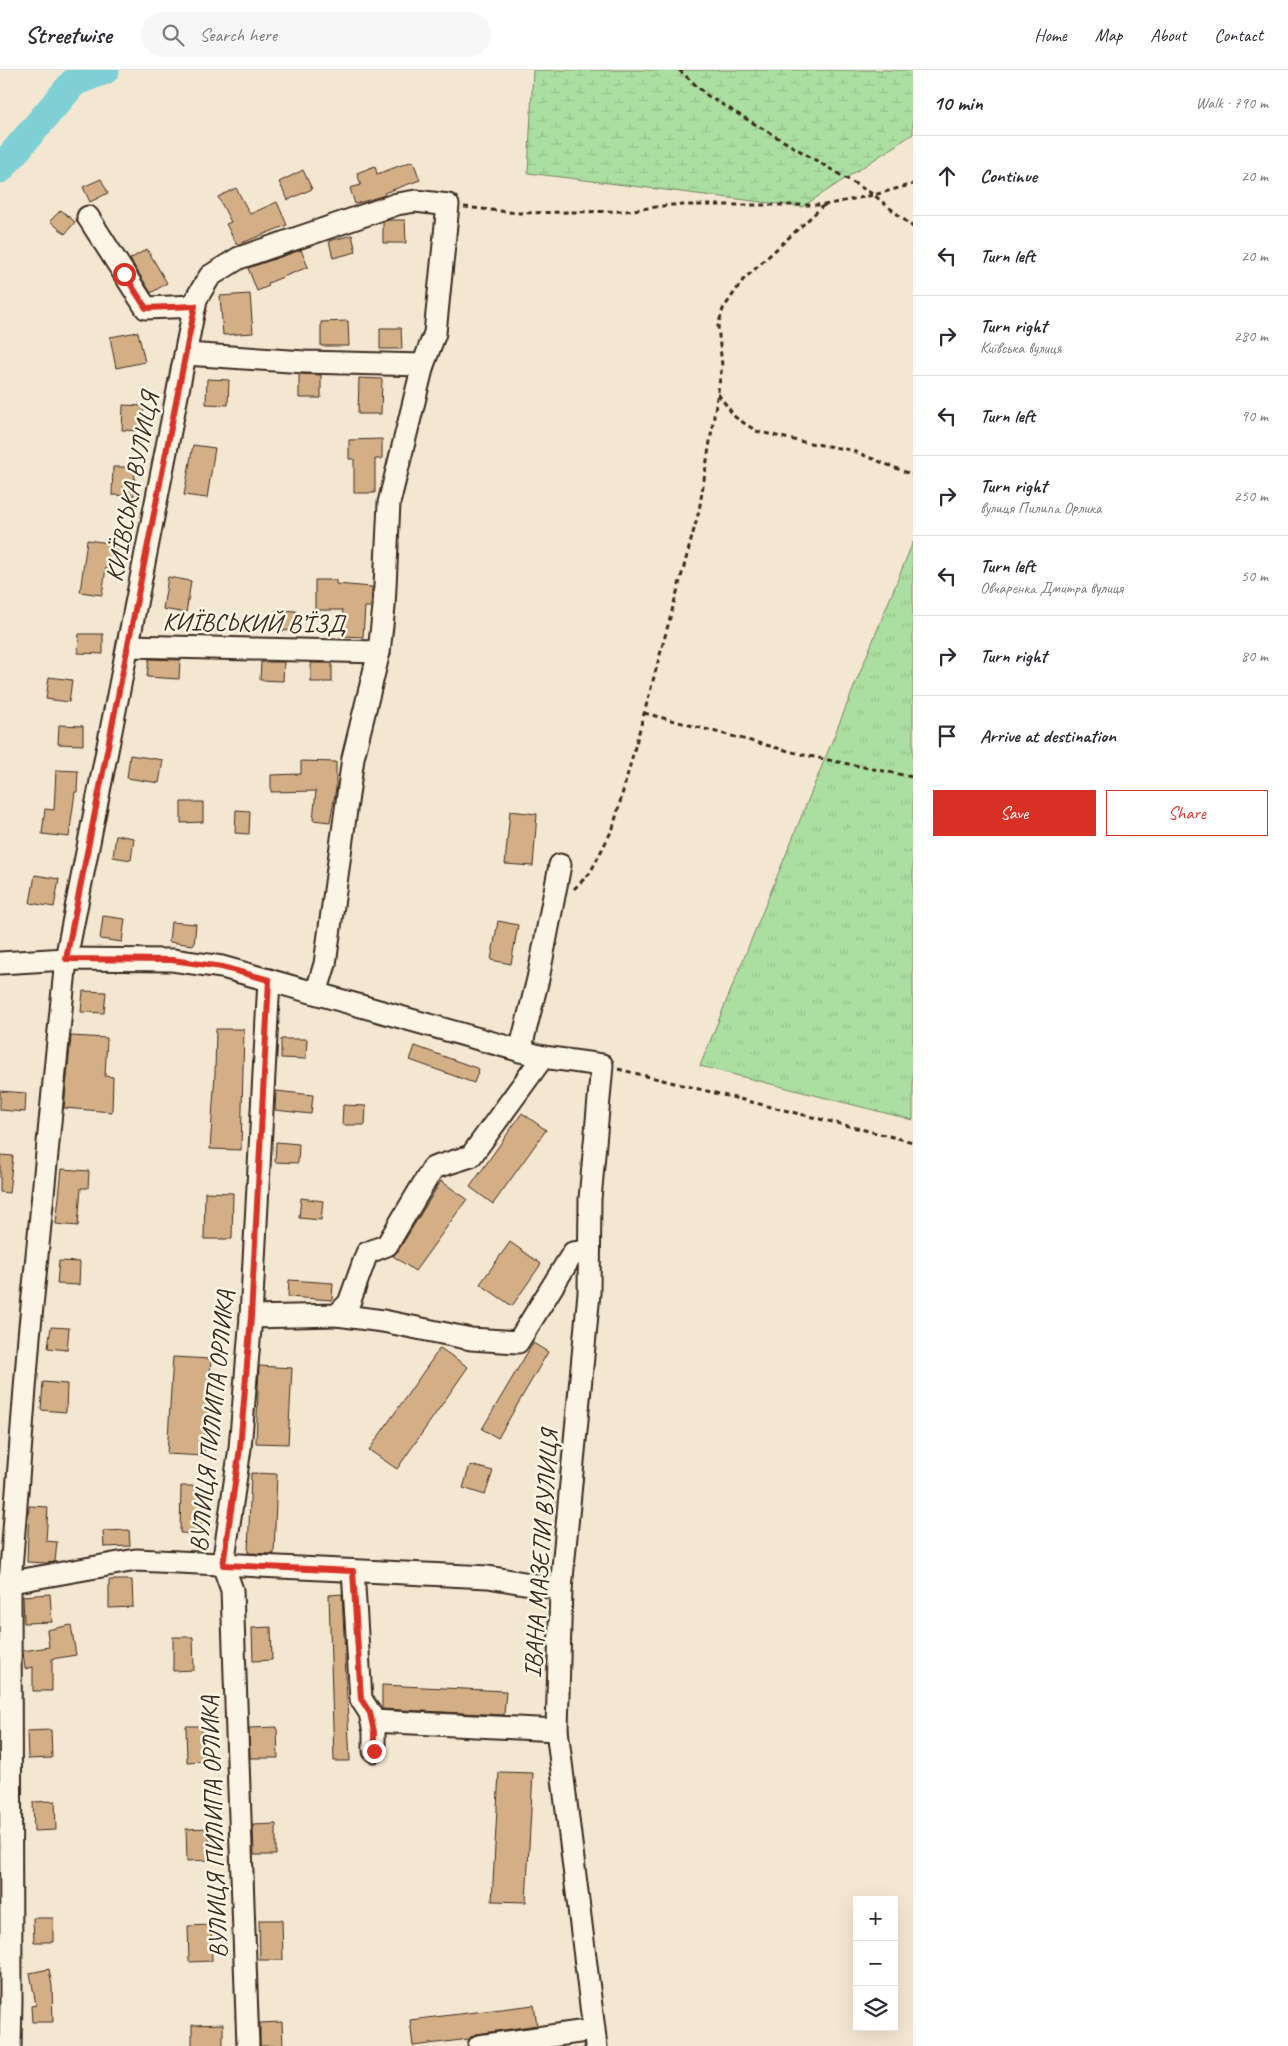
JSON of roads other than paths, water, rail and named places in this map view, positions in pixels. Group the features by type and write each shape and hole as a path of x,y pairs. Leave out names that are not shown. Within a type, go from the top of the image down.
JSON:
{"street":[{"name":"КИЇВСЬКА ВУЛИЦЯ","path":"10,2046 5,1583 66,959 196,299 210,276 239,258 397,204 416,201 448,205 435,333 423,365"},
{"path":"88,217 146,308 195,306"},
{"path":"186,354 305,362 423,365 389,503 384,607 378,652 353,758 325,964 316,994"},
{"name":"КИЇВСЬКИЙ В’ЇЗД","path":"128,646 378,652"},
{"path":"520,1050 538,979 560,864"},
{"path":"0,963 66,959 172,960 222,967 543,1057 471,1156 433,1168 387,1245 367,1253 350,1303 337,1315"},
{"name":"ВУЛИЦЯ ПИЛИПА ОРЛИКА","path":"248,2046 232,1590 223,1565 240,1448 251,1317 269,980"},
{"name":"ІВАНА МАЗЕПИ ВУЛИЦЯ","path":"543,1057 602,1065 590,1199 589,1293 561,1589 557,1730 594,2038"},
{"path":"251,1317 337,1315 383,1321 471,1339 518,1342 573,1253 590,1251"},
{"path":"5,1583 136,1560 488,1577 561,1589"},
{"path":"353,1571 361,1699 370,1713 374,1751"},
{"path":"372,1721 557,1730"},
{"path":"479,2046 594,2038"}],"waterway":[{"path":"0,169 74,82 105,70"}]}
